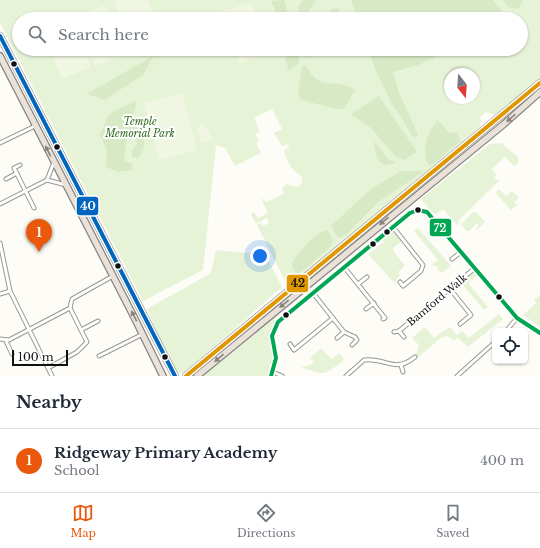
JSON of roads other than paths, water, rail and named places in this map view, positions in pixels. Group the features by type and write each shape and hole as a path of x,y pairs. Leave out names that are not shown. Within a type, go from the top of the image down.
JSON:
{"highway":[{"path":"0,36 175,376"},
{"path":"0,56 2,65 118,284 163,376"},
{"path":"2,65 12,60"},
{"path":"186,376 540,83"},
{"path":"197,376 504,124 540,92"},
{"path":"54,162 62,158"},
{"path":"66,185 74,181"},
{"path":"118,284 125,281"}],"street":[{"path":"0,143 35,126"},
{"path":"0,204 47,180 54,162"},
{"path":"20,165 14,168 34,208"},
{"path":"6,179 17,174"},
{"path":"47,180 66,185"},
{"path":"271,376 276,358 272,341 275,326 412,211 418,210 424,211 517,318 540,334"},
{"path":"393,227 423,265 421,271 403,286 400,282"},
{"path":"0,243 10,291 51,375 47,376"},
{"path":"452,259 461,252"},
{"path":"344,267 386,318 383,319"},
{"name":"Bamford Walk","path":"399,331 475,268"},
{"path":"0,339 6,341 70,308 74,296 113,276"},
{"path":"358,284 367,277"},
{"path":"450,289 471,315 460,324"},
{"path":"0,294 10,291"},
{"path":"313,293 344,332 355,337 357,340 352,345"},
{"path":"366,309 374,303"},
{"path":"48,368 77,352 87,342 70,308"},
{"path":"290,344 294,350 333,318"},
{"path":"509,328 517,318"},
{"path":"81,330 98,321"},
{"path":"394,332 399,331 404,337"},
{"path":"337,338 344,332"},
{"path":"99,356 143,334"},
{"path":"6,341 12,354"},
{"path":"457,376 492,345"},
{"path":"346,376 366,360 396,366 401,365 415,356"},
{"path":"401,365 402,372"},
{"path":"273,372 282,376"}],"place":[{"name":"Ridgeway Primary Academy","path":"39,252"}],"park label":[{"name":"Temple Memorial Park","path":"140,126"}]}
